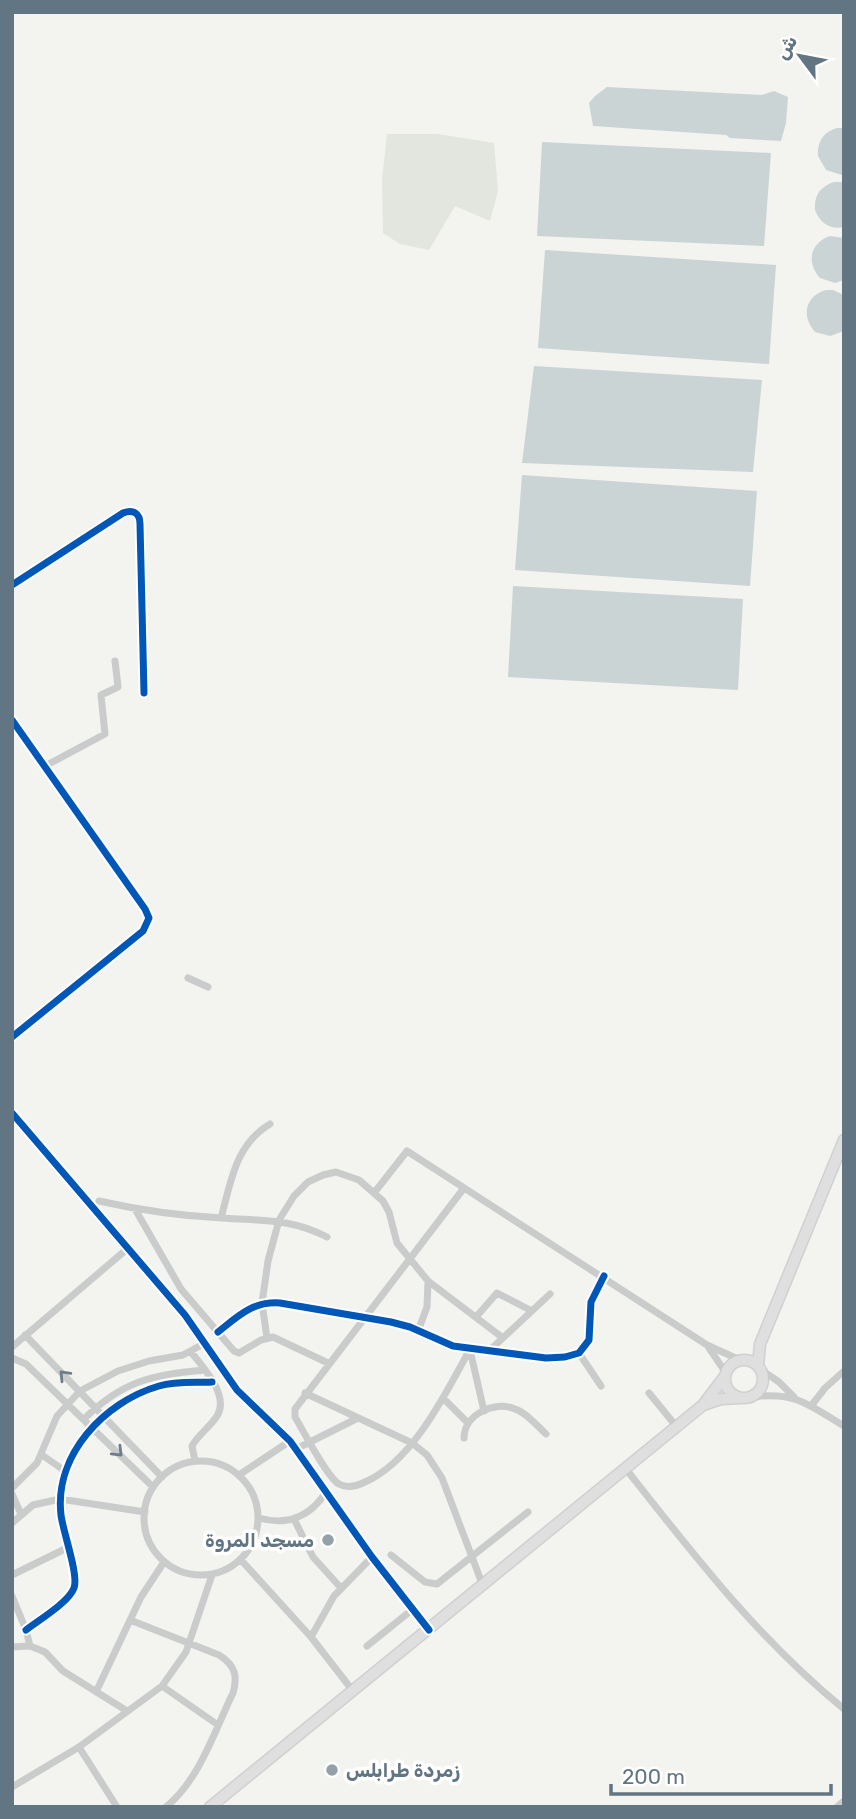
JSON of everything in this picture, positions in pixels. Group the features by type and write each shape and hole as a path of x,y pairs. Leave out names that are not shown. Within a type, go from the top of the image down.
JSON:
{"main road":[{"path":"703,1405 721,1399 746,1397 762,1385 759,1368 760,1344 844,1139"},
{"path":"210,1807 703,1405 731,1365 743,1360 760,1344"},
{"path":"743,1360 759,1368"},
{"path":"725,1375 728,1390 746,1397"}],"street":[{"path":"12,585 123,513 129,510 135,512 140,517 144,693"},
{"path":"45,766 105,734 101,695 117,689 115,661"},
{"path":"12,720 145,909 149,923 143,931 12,1037"},
{"path":"188,978 208,987"},
{"path":"12,1114 174,1301 237,1390 290,1441 372,1557 429,1630"},
{"path":"221,1218 241,1153 250,1139 270,1124"},
{"path":"374,1192 407,1151 707,1345 743,1360"},
{"path":"267,1338 262,1303 268,1261 279,1220 294,1196 308,1182 336,1172 348,1174 374,1192 387,1206 394,1237 428,1281 503,1338"},
{"path":"464,1188 296,1405 294,1413 336,1482 352,1487 383,1473 412,1443 443,1398 470,1349"},
{"path":"99,1201 135,1209 221,1218 279,1220 305,1226 327,1237"},
{"path":"135,1209 181,1289 236,1353 267,1338 279,1338 328,1363"},
{"path":"12,1347 127,1249"},
{"path":"218,1332 243,1312 262,1303 280,1303 365,1316 470,1349 546,1358 579,1353 589,1340 591,1302 604,1276"},
{"path":"418,1331 427,1307 428,1281"},
{"path":"476,1317 497,1293 532,1311"},
{"path":"490,1350 550,1294"},
{"path":"25,1335 162,1477"},
{"path":"12,1488 42,1455 52,1426 80,1391 118,1371 191,1352 205,1343"},
{"path":"707,1345 725,1375"},
{"path":"470,1349 484,1412"},
{"path":"191,1352 212,1382 219,1396 220,1409 193,1443 191,1449 195,1461"},
{"path":"579,1353 601,1386"},
{"path":"12,1358 26,1364 153,1487"},
{"path":"759,1368 795,1398"},
{"path":"84,1419 96,1407 135,1382 168,1373 205,1370"},
{"path":"811,1406 825,1388 844,1371"},
{"path":"168,1373 169,1384"},
{"path":"26,1630 64,1601 74,1588 74,1572 67,1548 60,1499 65,1472 75,1448 104,1416 134,1396 169,1384 212,1382"},
{"path":"305,1393 412,1443 427,1455 436,1465 483,1586"},
{"path":"649,1393 676,1426"},
{"path":"746,1397 778,1395 795,1398 844,1426"},
{"path":"443,1398 467,1422"},
{"path":"464,1438 467,1422 474,1415 504,1407 514,1408 546,1434"},
{"path":"296,1449 358,1418"},
{"path":"239,1475 290,1441"},
{"path":"42,1455 65,1472"},
{"path":"195,1461 214,1462 239,1475 254,1495 259,1518 254,1541 241,1559 222,1572 212,1575 187,1574 164,1562 150,1544 144,1523 153,1487 177,1466 195,1461"},
{"path":"626,1469 701,1565 751,1622 789,1661 844,1709"},
{"path":"259,1518 276,1522 294,1519 313,1509 326,1492"},
{"path":"12,1494 21,1514"},
{"path":"12,1523 33,1505 60,1499 145,1511"},
{"path":"391,1555 425,1582 433,1585 442,1582 528,1512"},
{"path":"294,1519 313,1557 341,1588"},
{"path":"12,1574 67,1548"},
{"path":"311,1637 328,1604 372,1557"},
{"path":"241,1559 311,1637 353,1691"},
{"path":"96,1692 148,1585 164,1562"},
{"path":"12,1787 79,1747 162,1686 179,1664 189,1644 212,1575"},
{"path":"12,1596 30,1646"},
{"path":"366,1646 413,1609"},
{"path":"130,1620 219,1655 229,1661 235,1671 233,1693 192,1778 178,1797 166,1807"},
{"path":"12,1647 30,1646 45,1652 63,1671 127,1712"},
{"path":"162,1686 218,1725"},
{"path":"79,1747 117,1807"},
{"path":"837,1807 844,1801"}],"shaded area":[{"path":"607,87 762,95 774,91 788,97 786,123 781,141 593,126 589,103"},
{"path":"837,128 844,128 842,175 826,170 818,156 822,138"},
{"path":"387,134 438,134 494,143 498,191 490,221 455,206 429,250 400,244 383,233 382,180"},
{"path":"542,142 771,153 764,246 537,236"},
{"path":"834,182 844,182 844,227 826,224 815,210 819,192"},
{"path":"830,236 844,238 844,280 835,283 820,278 812,260 814,248"},
{"path":"545,250 776,265 769,364 538,348"},
{"path":"826,290 844,295 844,331 830,336 815,332 807,313 807,307 813,297"},
{"path":"534,366 762,380 753,472 522,463"},
{"path":"522,475 757,491 750,586 515,570"},
{"path":"513,586 743,599 738,690 508,677"}],"cycle path":[{"path":"12,585 123,513 135,513 140,524 144,693"},
{"path":"12,720 149,918 143,931 12,1037"},
{"path":"12,1113 185,1315 237,1390 290,1441 372,1557 429,1630"},
{"path":"218,1332 254,1307 280,1303 391,1322 410,1327 453,1346 546,1358 565,1357 579,1353 589,1340 591,1302 604,1276"},
{"path":"26,1630 60,1605 74,1588 73,1564 61,1515 61,1493 74,1452 87,1434 120,1404 139,1394 165,1384 212,1382"}],"place":[{"name":"مسجد المروة","path":"328,1540"},
{"name":"زمردة طرابلس","path":"332,1770"}]}
